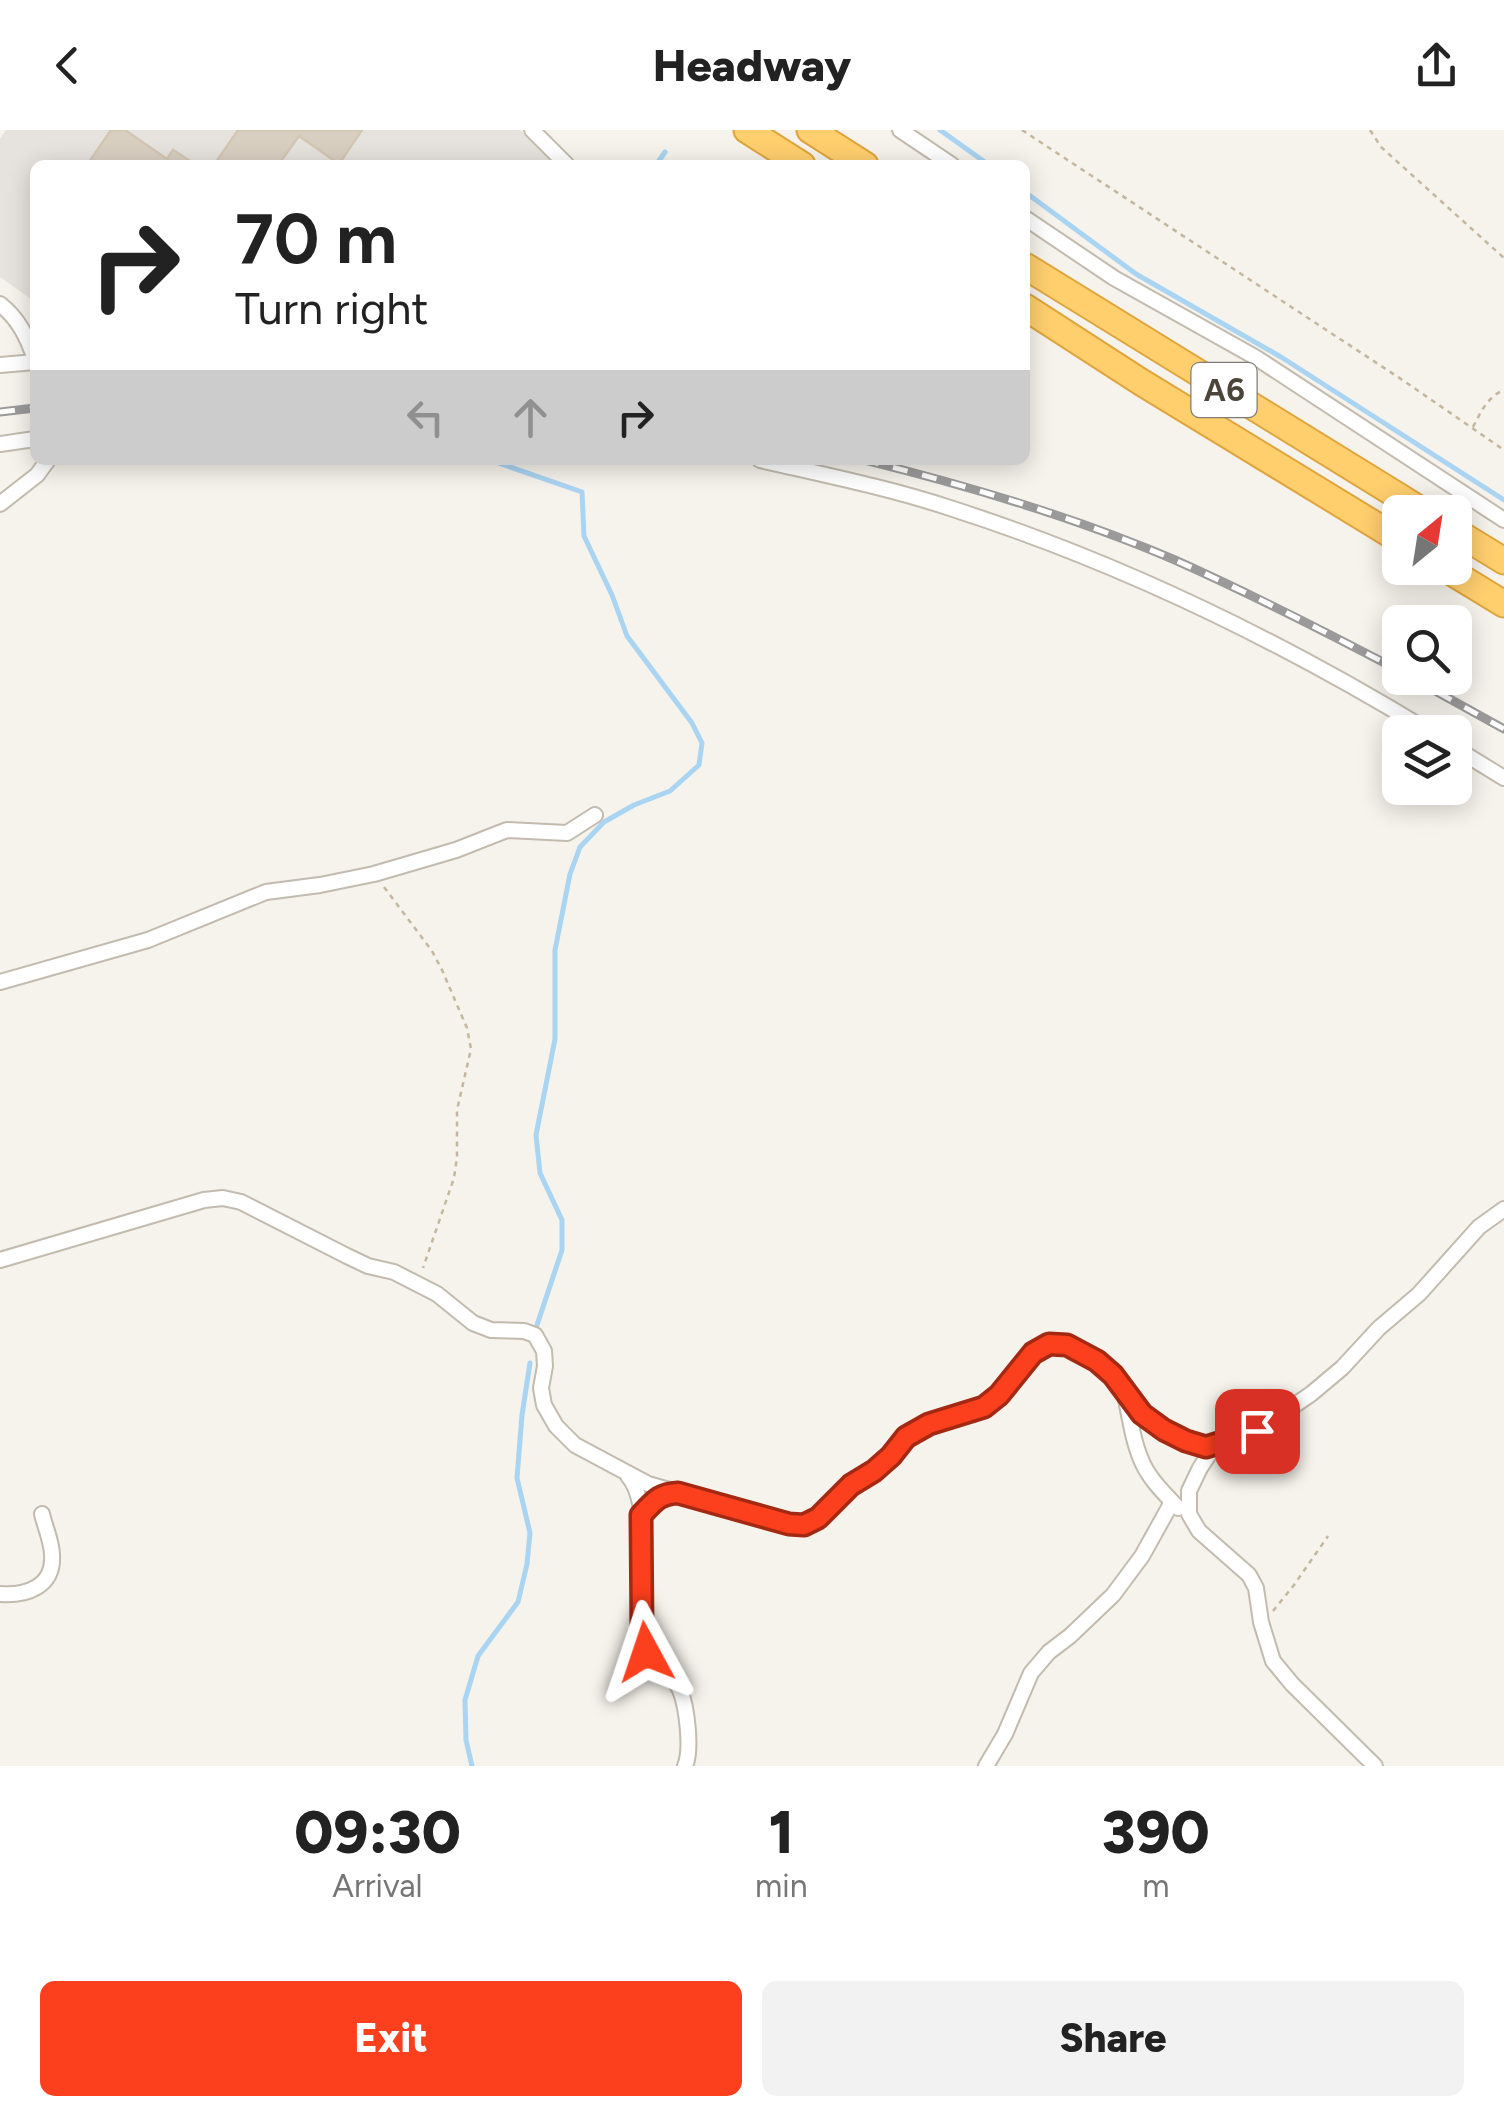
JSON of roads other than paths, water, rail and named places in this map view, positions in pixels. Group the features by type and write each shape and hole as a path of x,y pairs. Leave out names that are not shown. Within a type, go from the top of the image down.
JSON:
{"highway":[{"path":"747,130 794,160"},
{"path":"810,130 857,160"},
{"name":"Α6","path":"1030,269 1396,495"},
{"name":"Α6","path":"1030,311 1382,529"},
{"path":"1472,541 1504,561"},
{"path":"1472,584 1504,604"}],"street":[{"path":"532,130 562,160"},
{"path":"900,130 945,160"},
{"path":"1030,221 1114,278 1255,357 1504,520"},
{"path":"0,304 12,314 30,346"},
{"path":"0,366 30,361"},
{"path":"0,444 30,440"},
{"path":"0,504 37,476 45,465"},
{"path":"782,465 952,508 1127,573 1292,653 1402,715"},
{"path":"1472,758 1504,778"},
{"path":"0,982 148,940 266,892 374,874 507,830 566,832 595,815"},
{"path":"0,1260 204,1200 223,1198 241,1202 368,1266 394,1272 437,1294 473,1324 536,1335 544,1351 544,1405 556,1426 575,1445 648,1484 804,1525 818,1518 851,1485 874,1471 906,1437 929,1424 984,1407 999,1395 1033,1353 1049,1344 1067,1345 1097,1361 1113,1375 1142,1414 1186,1441 1206,1447 1257,1431 1332,1377 1379,1328 1420,1294 1479,1227 1504,1209"},
{"path":"1125,1394 1144,1465 1158,1487 1199,1531 1249,1575 1256,1588 1260,1622 1273,1661 1375,1766"},
{"path":"1199,1531 1189,1514 1189,1491 1212,1450 1228,1441"},
{"path":"620,1470 632,1480 639,1494 642,1632 646,1652 680,1691 690,1755 685,1766"},
{"path":"641,1515 664,1494 678,1493"},
{"path":"986,1766 1005,1734 1031,1673 1048,1652 1114,1595 1142,1556 1172,1502"},
{"path":"0,1594 38,1588 50,1576 52,1556 42,1514"}],"waterway":[{"path":"940,130 982,160"},
{"path":"659,160 665,152"},
{"path":"1030,196 1136,274 1281,357 1504,500"},
{"path":"504,465 582,492 584,536 627,636 692,723 702,743 699,765 670,791 604,822 580,847 570,874 555,950 555,1039 536,1135 540,1173 562,1220 562,1250 536,1328"},
{"path":"472,1766 466,1740 465,1700 478,1656 518,1602 527,1564 530,1533 517,1478 530,1363"}],"railway":[{"path":"0,412 30,409"},
{"path":"883,465 1021,504 1137,544 1382,662"},
{"path":"1443,695 1504,729"}]}
